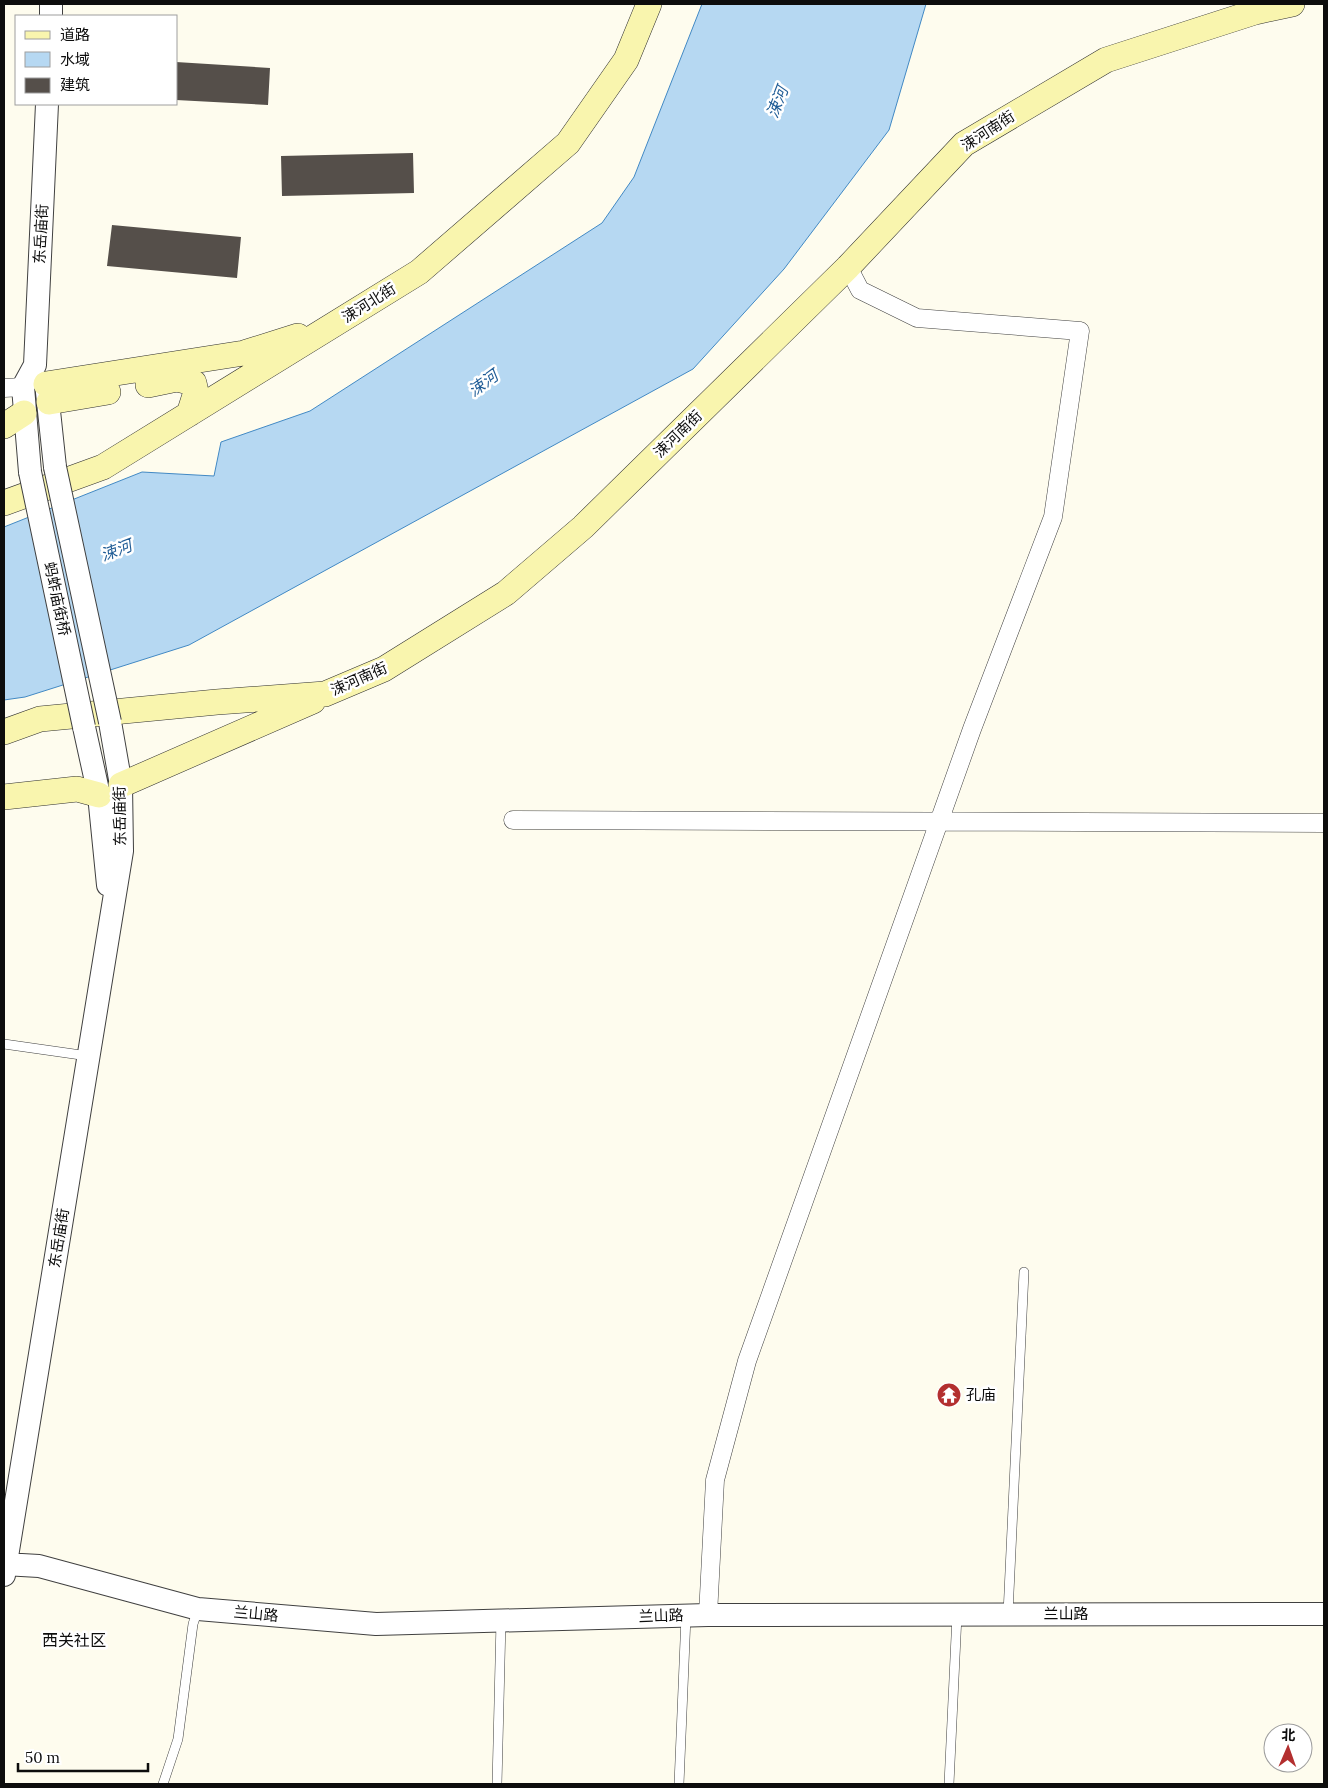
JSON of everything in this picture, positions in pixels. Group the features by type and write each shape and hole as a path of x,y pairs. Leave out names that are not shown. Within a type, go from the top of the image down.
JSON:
{"main road":[{"name":"涑河北街","path":"4,503 102,468 420,272 568,143 626,60 649,4"},
{"name":"涑河南街","path":"4,732 40,719 325,694 384,670 506,593 576,533 848,267 964,144 1106,60 1255,12 1292,4"},
{"path":"23,397 244,353 333,324"},
{"path":"23,397 177,380 194,383 196,392 189,414"},
{"path":"4,797 77,789 107,781 384,670"},
{"path":"4,787 107,781 132,766 228,729 229,715 217,702"}],"street":[{"name":"东岳庙街","path":"30,472 23,397 47,105"},
{"path":"708,1615 714,1480 747,1361 939,822 1053,517 1080,331 917,318 860,290 848,267"},
{"name":"东岳庙街","path":"23,397 56,467 110,722 107,781"},
{"name":"蚂蚱庙街桥","path":"30,472 84,727"},
{"name":"东岳庙街","path":"5,1568 110,911 122,851 107,781 84,727"},
{"path":"513,820 1324,823"},
{"name":"兰山路","path":"5,1568 39,1566 198,1609 376,1624 686,1615 1324,1614"}],"lane":[{"path":"4,1044 88,1056"},
{"path":"1008,1614 1024,1272"},
{"path":"163,1784 178,1739 193,1624 198,1609"},
{"path":"679,1784 686,1615"},
{"path":"949,1784 957,1615"},
{"path":"497,1784 501,1621"}],"water":[{"name":"涑河","path":"702,4 926,4 889,130 784,269 693,369 189,645 25,697 4,700 4,527 142,472 214,476 221,442 310,411 602,223 634,177"}],"building":[{"path":"178,62 270,68 268,105 178,100"},
{"path":"413,153 414,193 282,196 281,156"},
{"path":"112,225 241,237 237,278 107,266"}],"place":[{"name":"孔庙","path":"949,1395"}],"district":[{"name":"西关社区","path":"74,1640"}]}
